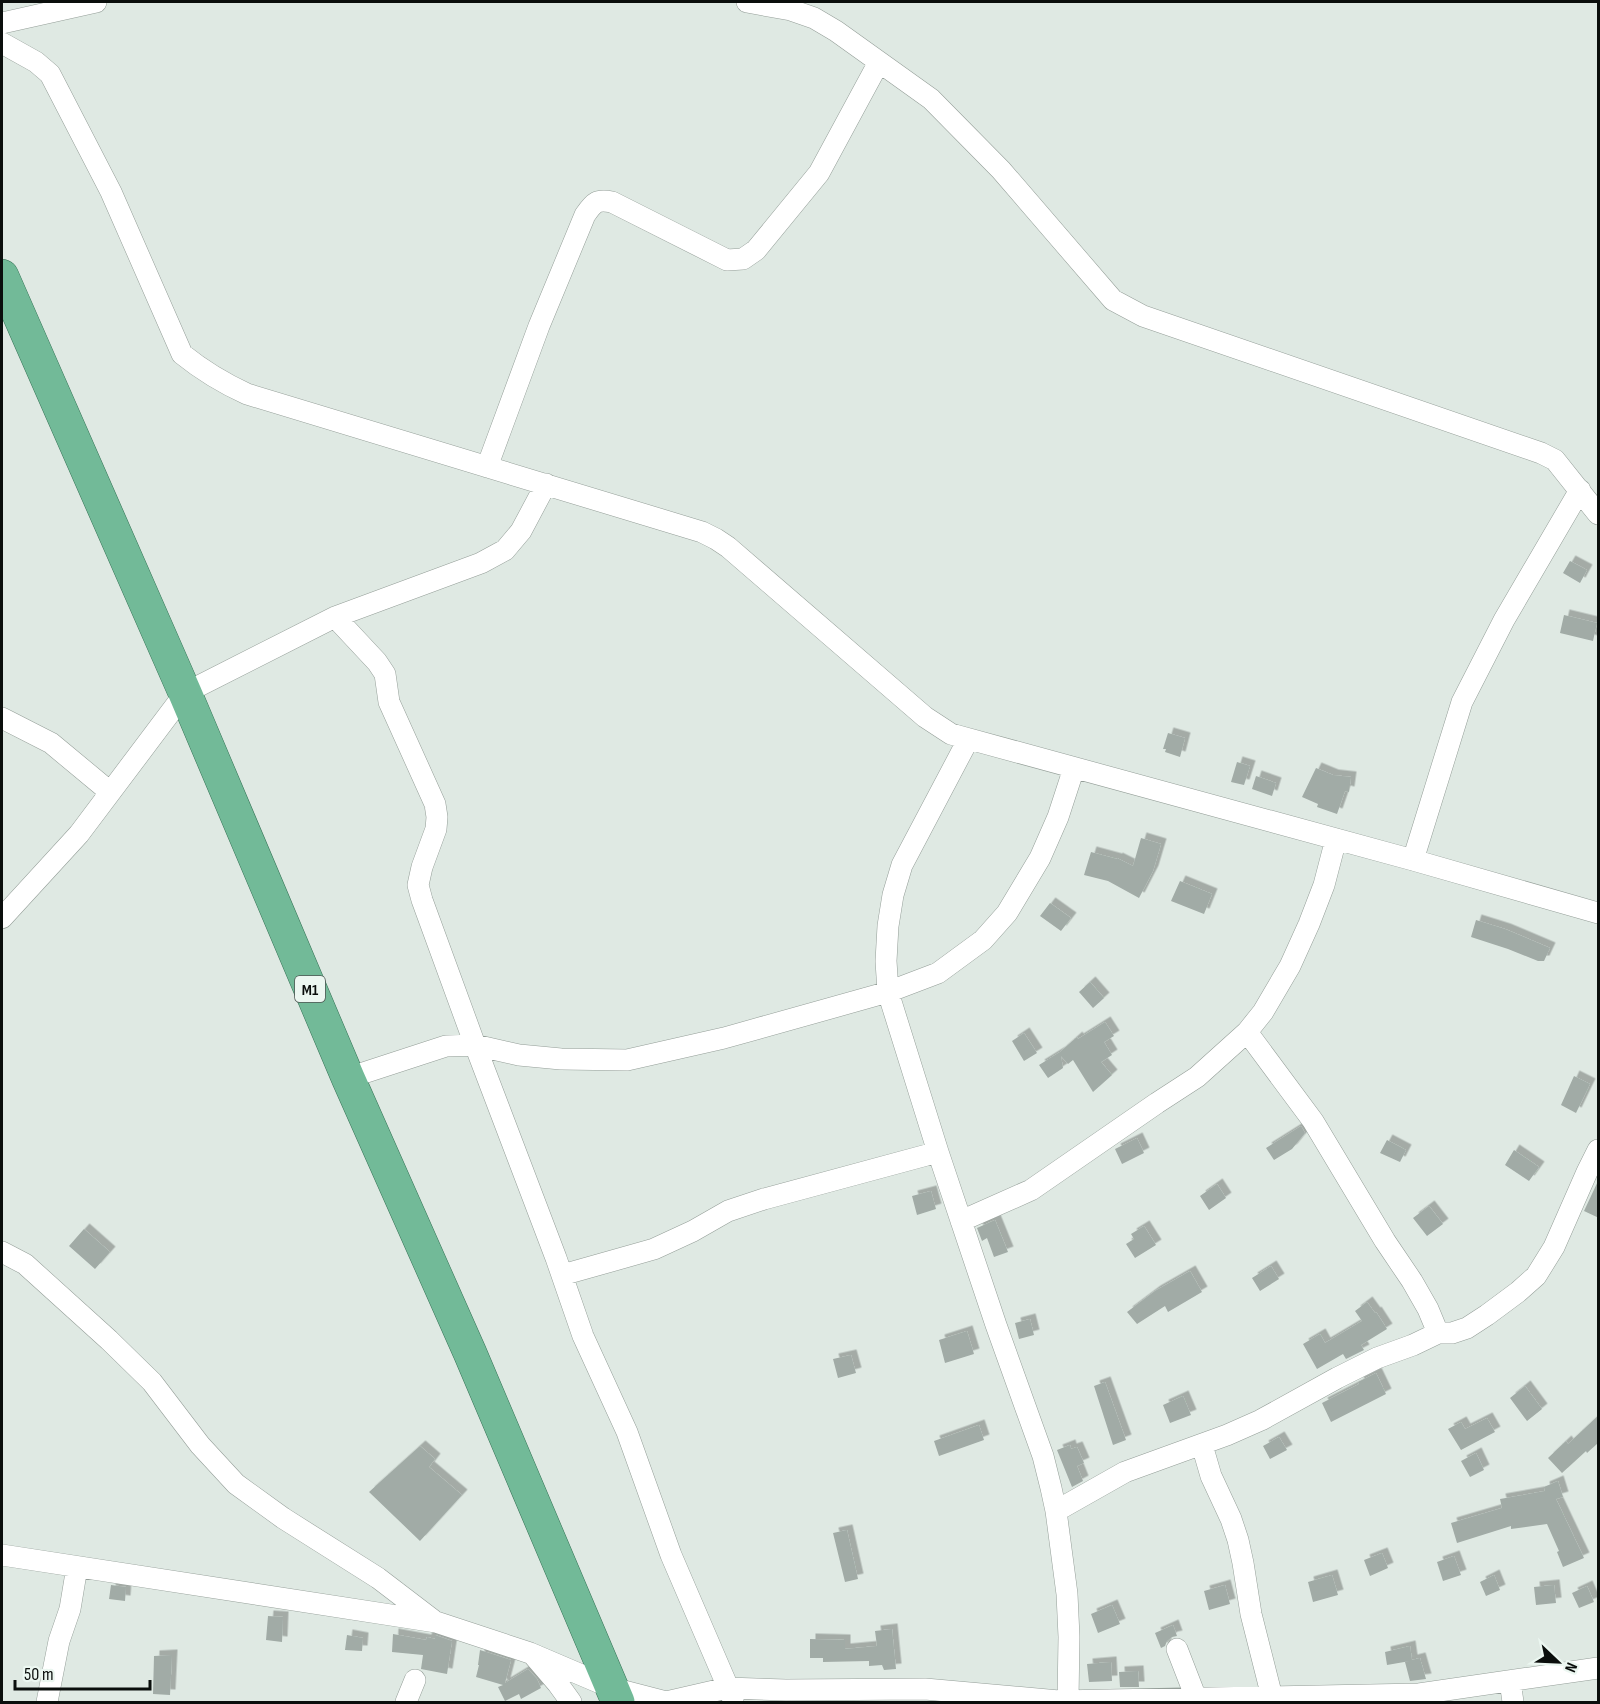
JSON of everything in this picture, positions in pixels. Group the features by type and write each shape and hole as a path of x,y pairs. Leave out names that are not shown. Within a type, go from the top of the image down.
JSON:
{"highway":[{"name":"M1","path":"2,276 185,693 348,1078 470,1353 615,1695"}],"street":[{"path":"2,23 96,2"},
{"path":"747,2 791,10 814,18 932,99 1001,170 1113,300 1143,316 1541,453 1555,460 1599,514"},
{"path":"2,43 36,62 50,74 111,192 182,354 207,374 247,394 702,532 728,547 925,717 951,734 1599,913"},
{"path":"487,467 539,326 585,215 592,205 601,200 612,202 727,260 743,259 756,250 819,173 879,62"},
{"path":"2,918 79,834 185,693 335,617 481,563 505,550 521,531 546,484"},
{"path":"1413,860 1462,702 1504,620 1580,490"},
{"path":"335,617 377,662 385,674 389,702 435,804 436,829 418,885 422,900 583,1336 627,1432 671,1555 731,1695"},
{"path":"2,718 51,743 110,792"},
{"path":"968,740 902,865 888,926 886,961 888,992 961,1221 1043,1456 1056,1510 1067,1594 1068,1700"},
{"path":"348,1078 446,1046 475,1045 519,1054 561,1059 627,1060 724,1038 888,992 938,973 983,940 1007,914 1040,858 1058,817 1074,768"},
{"path":"961,1221 1031,1190 1197,1077 1247,1032 1263,1012 1294,955 1324,885 1336,839"},
{"path":"1247,1032 1313,1121 1384,1241 1412,1281 1438,1333"},
{"path":"1056,1510 1125,1472 1167,1455 1202,1445 1261,1420 1377,1358 1413,1346 1438,1333 1452,1333 1467,1328 1518,1292 1536,1276 1554,1247 1599,1150"},
{"path":"562,1275 654,1250 728,1211 764,1199 938,1152"},
{"path":"2,1252 25,1264 152,1382 200,1445 236,1484 283,1518 378,1578 436,1622"},
{"path":"1202,1445 1211,1476 1238,1540 1251,1614 1272,1697"},
{"path":"2,1555 436,1622 530,1653 615,1695 666,1702 786,1690 1068,1700 1419,1694 1599,1668"},
{"path":"47,1702 58,1641 70,1610 77,1567"},
{"path":"1177,1649 1196,1698"},
{"path":"530,1653 571,1702"},
{"path":"406,1702 415,1680"},
{"path":"1510,1681 1513,1702"}],"building":[{"path":"1570,561 1587,570 1580,583 1563,573"},
{"path":"1564,615 1597,623 1593,641 1560,633"},
{"path":"1168,733 1185,738 1180,757 1165,752 1166,749 1163,749"},
{"path":"1237,762 1250,766 1244,785 1231,782"},
{"path":"1316,768 1333,775 1351,777 1349,792 1345,791 1337,814 1317,807 1318,804 1302,797"},
{"path":"1256,776 1276,783 1272,796 1252,789"},
{"path":"1141,838 1161,844 1153,871 1139,898 1108,881 1084,875 1091,852 1117,858 1133,866"},
{"path":"1180,881 1212,894 1204,914 1171,901"},
{"path":"1050,903 1071,918 1061,931 1040,916"},
{"path":"1476,920 1505,929 1550,948 1544,961 1538,961 1471,937"},
{"path":"1090,982 1104,998 1093,1008 1079,992"},
{"path":"1105,1022 1114,1036 1104,1042 1112,1055 1101,1062 1112,1075 1093,1092 1073,1060 1068,1064 1061,1056 1063,1068 1048,1078 1039,1065 1060,1052 1077,1037 1078,1039"},
{"path":"1024,1033 1037,1053 1024,1061 1012,1041"},
{"path":"1574,1076 1590,1084 1576,1113 1561,1105"},
{"path":"1301,1126 1305,1133 1292,1149 1274,1160 1266,1148"},
{"path":"1137,1138 1144,1153 1122,1164 1115,1149"},
{"path":"1387,1140 1406,1150 1400,1162 1380,1153"},
{"path":"1514,1150 1539,1167 1529,1181 1505,1165"},
{"path":"1599,1179 1599,1218 1584,1211"},
{"path":"1217,1184 1226,1198 1209,1210 1200,1196"},
{"path":"931,1191 936,1209 917,1215 912,1196"},
{"path":"1429,1206 1443,1224 1427,1236 1413,1218"},
{"path":"995,1220 1008,1252 994,1257 987,1238 982,1241 977,1228"},
{"path":"1144,1226 1156,1245 1135,1258 1126,1244 1134,1239 1131,1234"},
{"path":"84,1229 110,1252 95,1269 69,1246"},
{"path":"1271,1266 1279,1279 1260,1291 1252,1278"},
{"path":"1190,1271 1202,1292 1168,1312 1165,1306 1137,1324 1127,1312 1155,1291"},
{"path":"1367,1302 1387,1329 1361,1345 1364,1350 1346,1359 1343,1354 1317,1369 1303,1344 1320,1334 1325,1343 1362,1321 1355,1311"},
{"path":"1030,1319 1034,1335 1019,1339 1015,1323"},
{"path":"967,1331 974,1354 945,1363 939,1340"},
{"path":"851,1355 856,1373 838,1378 833,1359"},
{"path":"1376,1373 1386,1394 1331,1422 1322,1403"},
{"path":"1105,1382 1126,1440 1113,1445 1094,1386"},
{"path":"1525,1386 1542,1409 1527,1421 1510,1398"},
{"path":"1183,1396 1191,1415 1170,1423 1163,1405"},
{"path":"1599,1415 1599,1442 1562,1473 1548,1458 1566,1441 1568,1444"},
{"path":"1487,1418 1495,1432 1461,1450 1448,1429 1461,1422 1465,1429"},
{"path":"979,1425 984,1440 939,1456 934,1441"},
{"path":"1279,1437 1287,1450 1270,1459 1263,1446"},
{"path":"1070,1445 1071,1449 1077,1447 1084,1463 1077,1466 1083,1481 1072,1487 1057,1450"},
{"path":"420,1446 435,1459 429,1467 462,1495 420,1541 369,1492"},
{"path":"1476,1453 1484,1470 1470,1477 1461,1461"},
{"path":"1558,1481 1563,1497 1556,1499 1584,1558 1563,1567 1557,1552 1559,1551 1547,1524 1511,1529 1511,1526 1457,1543 1451,1523 1502,1508 1500,1499 1545,1491 1544,1487"},
{"path":"847,1530 858,1579 845,1582 833,1533"},
{"path":"1382,1553 1388,1568 1370,1576 1364,1560"},
{"path":"1454,1556 1461,1575 1443,1581 1437,1562"},
{"path":"1332,1575 1338,1595 1313,1602 1308,1582"},
{"path":"1494,1575 1500,1590 1486,1596 1480,1582"},
{"path":"111,1585 126,1587 125,1601 109,1599"},
{"path":"1225,1585 1230,1604 1209,1610 1204,1591"},
{"path":"1554,1585 1556,1603 1536,1605 1534,1587"},
{"path":"1587,1586 1594,1602 1579,1608 1572,1593"},
{"path":"1112,1605 1120,1624 1098,1633 1091,1614"},
{"path":"268,1616 283,1617 282,1642 266,1640"},
{"path":"1173,1625 1177,1636 1172,1637 1161,1648 1155,1633"},
{"path":"892,1629 896,1669 884,1670 882,1665 869,1666 869,1661 823,1662 823,1658 810,1658 810,1639 845,1640 845,1649 877,1646 875,1631"},
{"path":"393,1634 426,1640 427,1637 435,1639 435,1635 452,1641 447,1674 421,1669 423,1655 392,1652"},
{"path":"347,1635 363,1638 362,1651 345,1650"},
{"path":"1410,1646 1412,1660 1420,1658 1426,1679 1410,1681 1405,1662 1410,1661 1387,1665 1385,1652"},
{"path":"480,1650 511,1660 505,1683 528,1669 541,1688 521,1699 519,1694 505,1701 498,1687 503,1685 476,1677"},
{"path":"172,1655 170,1695 153,1694 154,1656"},
{"path":"1111,1662 1112,1681 1089,1682 1087,1664"},
{"path":"1138,1671 1139,1687 1120,1687 1119,1672"}]}
